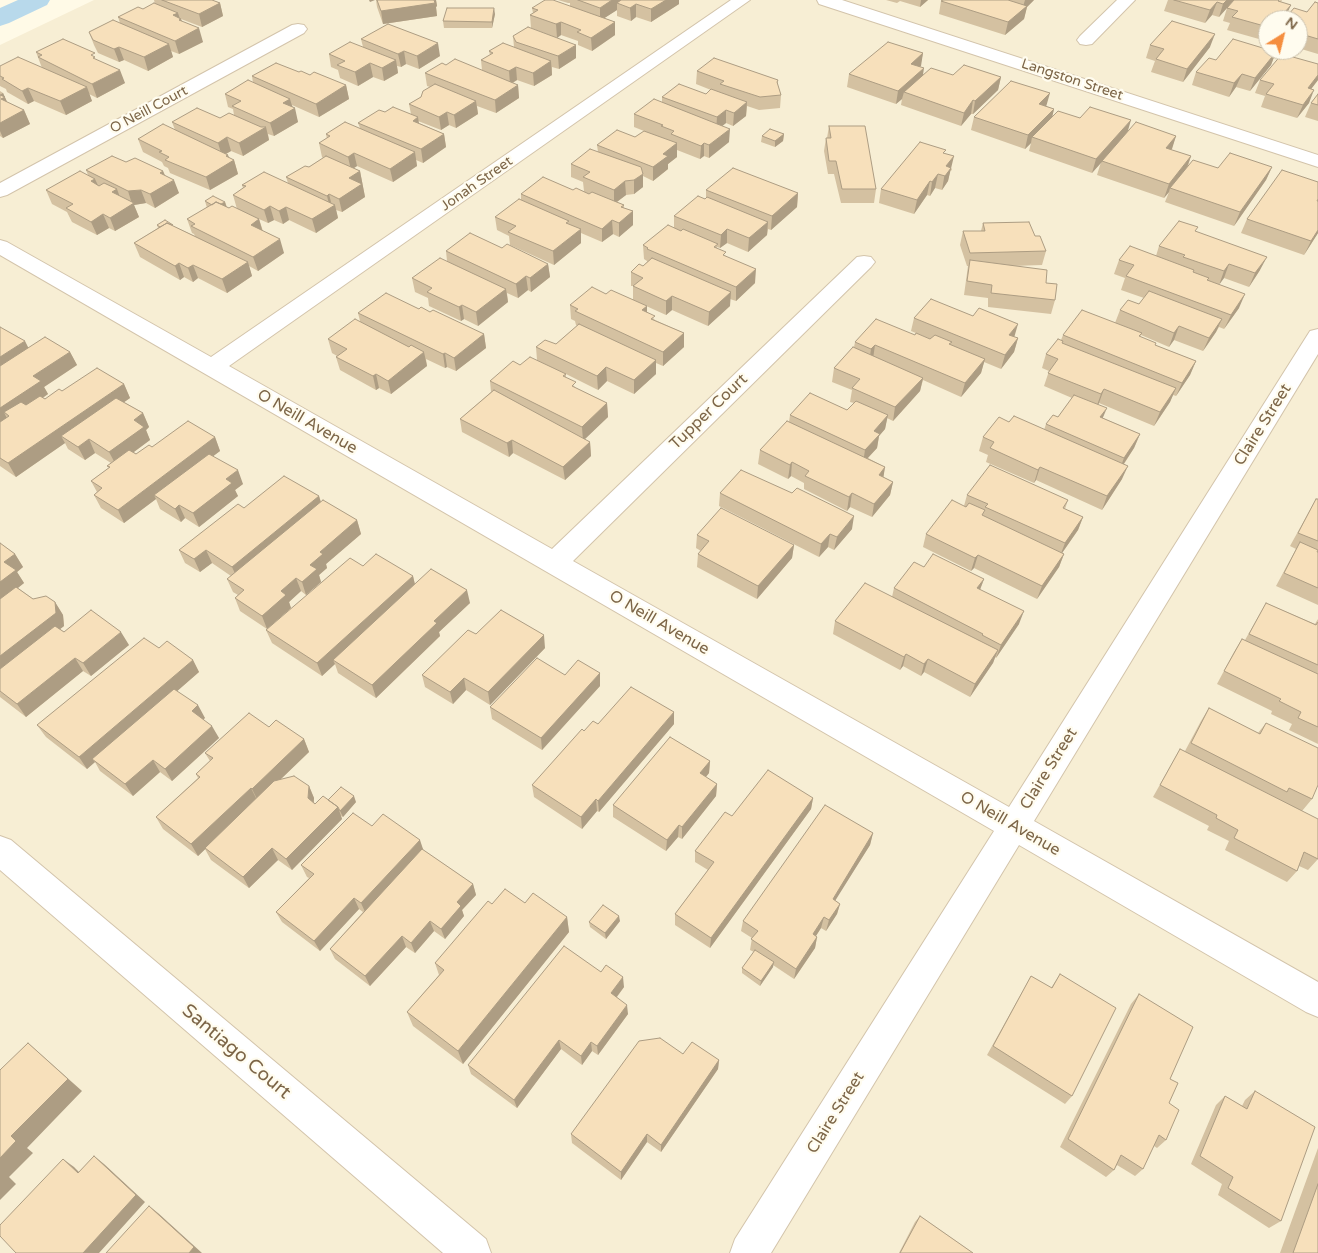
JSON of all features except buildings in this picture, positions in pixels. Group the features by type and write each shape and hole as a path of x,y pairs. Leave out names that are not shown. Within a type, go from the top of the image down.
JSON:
{"street":[{"name":"Jonah Street","path":"212,368 742,0"},
{"name":"Langston Street","path":"825,0 1318,161"},
{"path":"1086,40 1128,0"},
{"name":"O Neill Court","path":"0,191 298,29"},
{"name":"O Neill Avenue","path":"0,246 1318,1000"},
{"name":"Tupper Court","path":"554,563 864,262"},
{"name":"Claire Street","path":"749,1253 1318,336"},
{"name":"Santiago Court","path":"0,850 472,1253"}],"shaded area":[{"path":"94,0 1318,0 1318,1253 0,1253 0,45"}],"waterway":[{"path":"0,18 38,0"}]}
